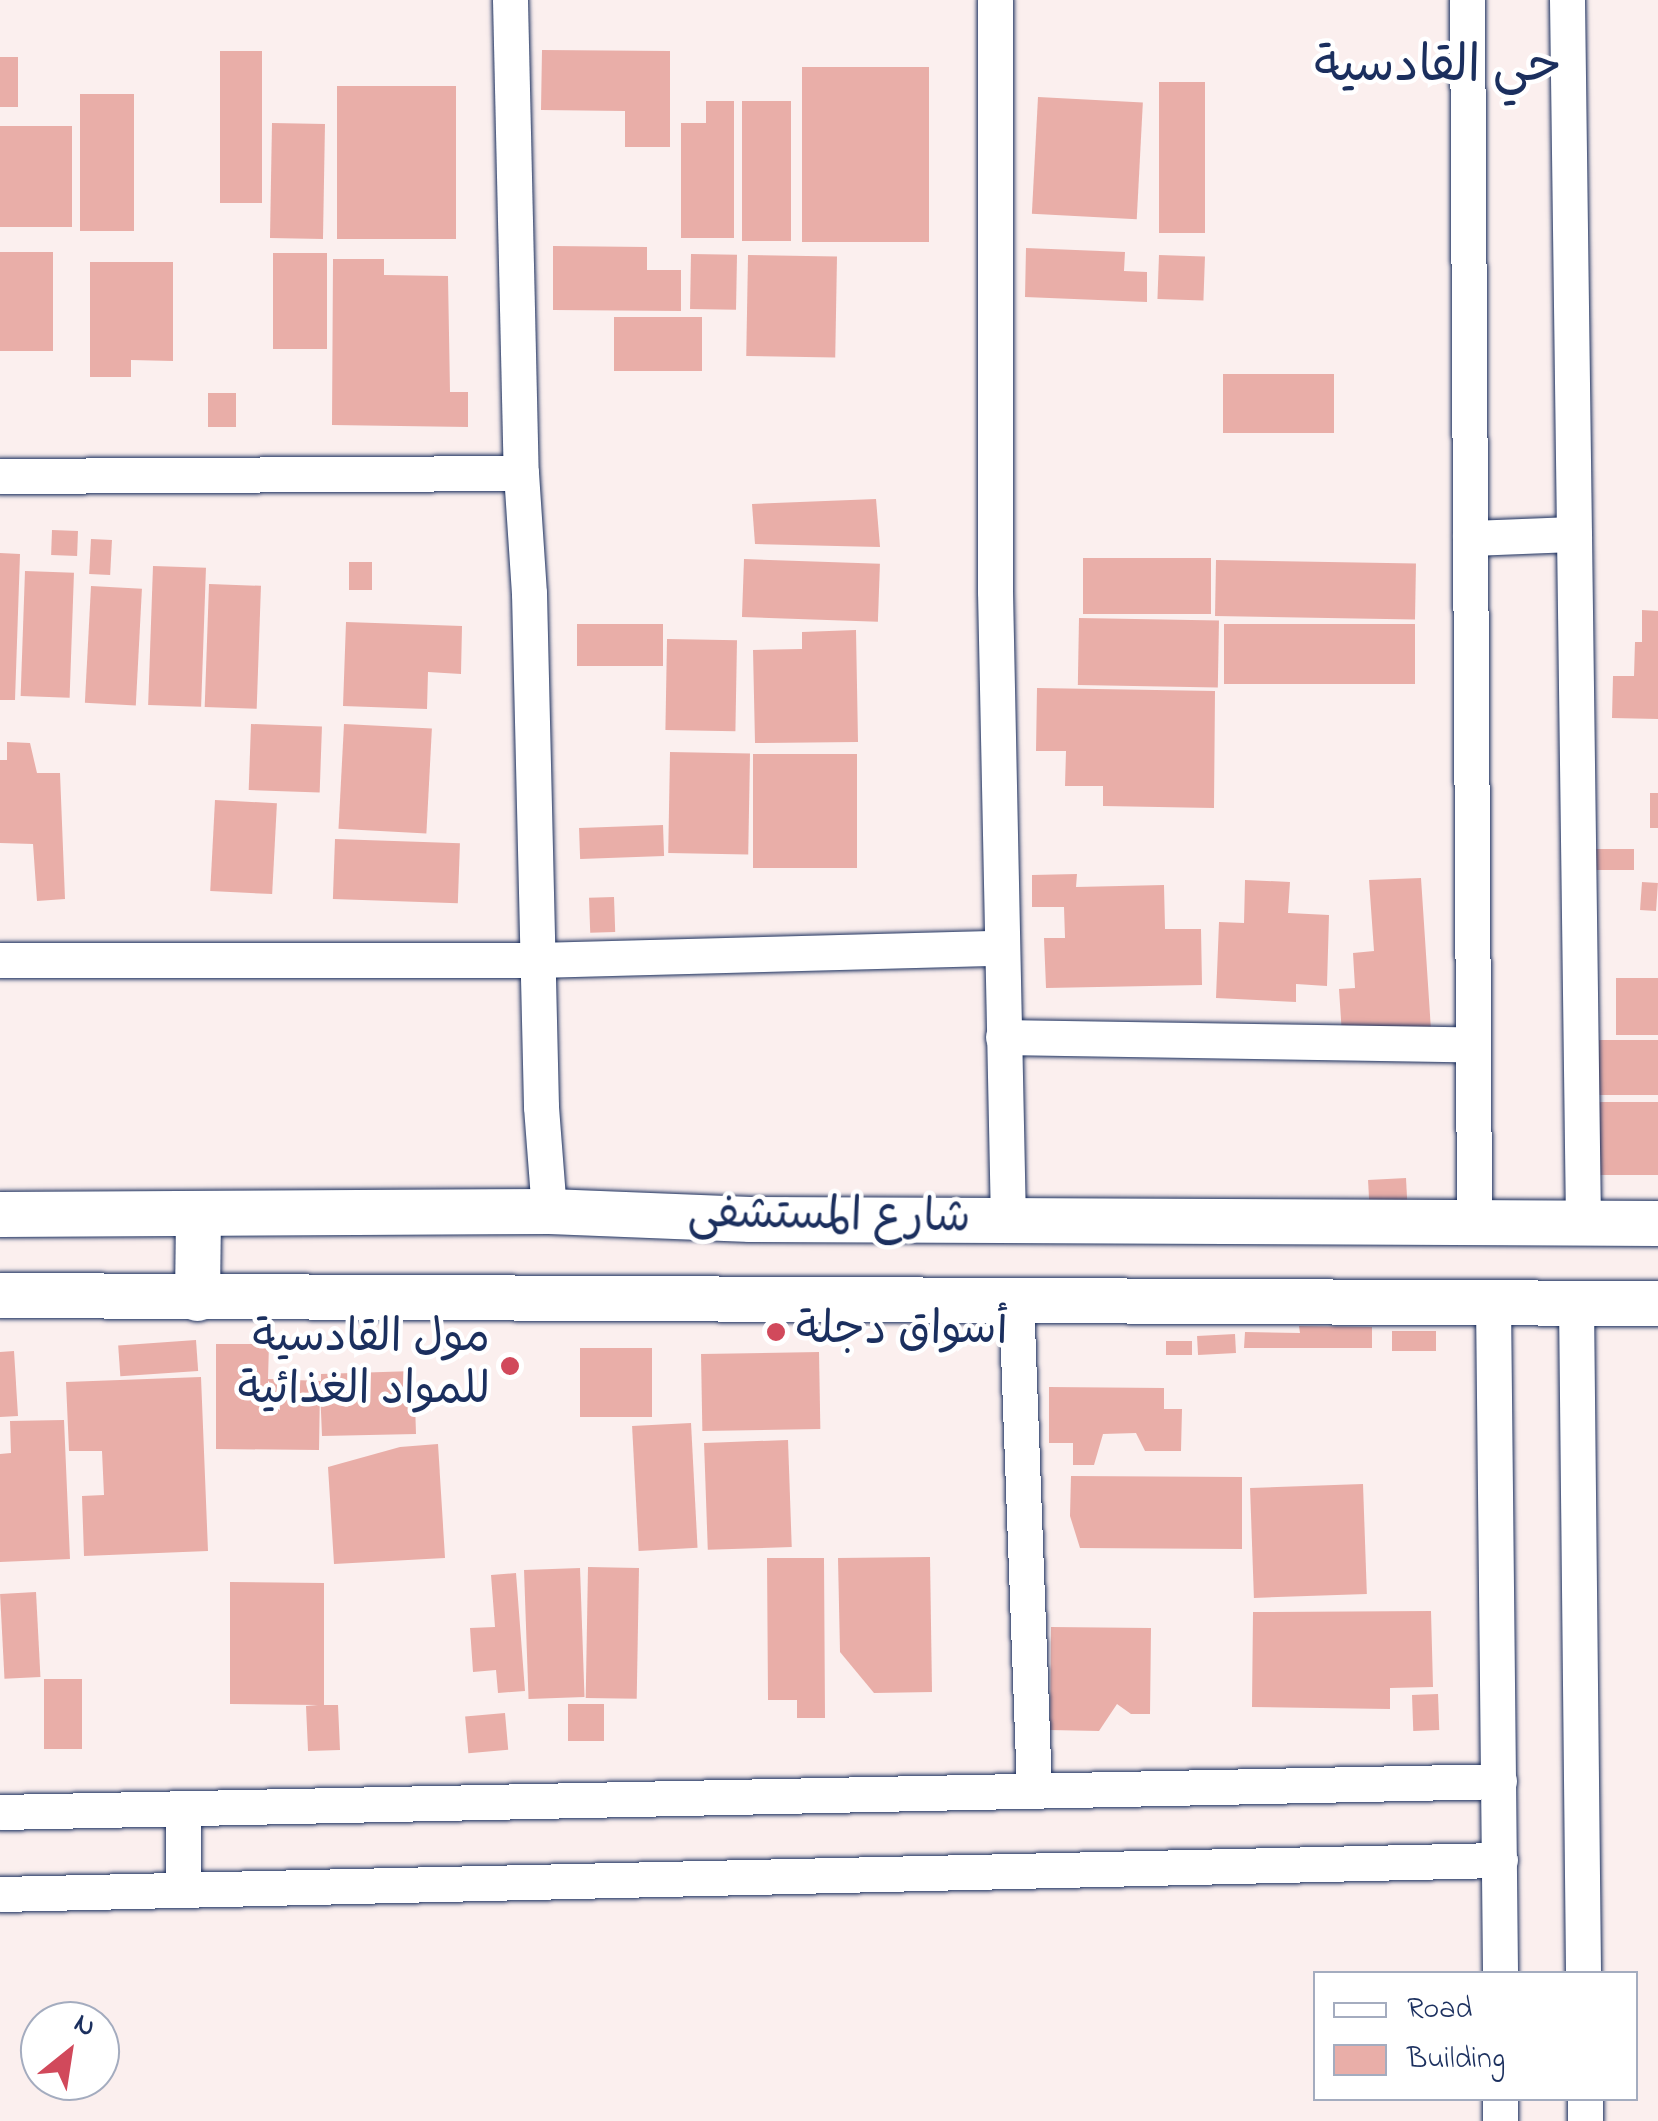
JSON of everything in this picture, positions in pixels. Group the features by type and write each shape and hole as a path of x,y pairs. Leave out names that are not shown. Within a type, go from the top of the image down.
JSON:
{"street":[{"path":"510,0 536,960 549,1211"},
{"path":"995,0 1000,948 1008,1220"},
{"path":"1467,0 1474,1219"},
{"path":"1567,0 1583,1223"},
{"path":"0,476 521,474"},
{"path":"1470,538 1574,534"},
{"path":"0,960 536,960 1000,948"},
{"path":"1003,1037 1473,1044"},
{"name":"شارع المستشفى","path":"0,1214 198,1216 549,1211 750,1218 1658,1223"},
{"path":"197,1298 198,1216"},
{"name":"شارع المستشفى","path":"0,1295 1658,1303"},
{"path":"1016,1298 1034,1791"},
{"path":"1493,1301 1500,1971"},
{"path":"1576,1302 1583,1971"},
{"path":"0,1812 1499,1781"},
{"path":"183,1808 183,1888"},
{"path":"0,1894 1500,1860"}],"building":[{"path":"542,50 670,51 670,147 625,147 625,111 541,110"},
{"path":"220,51 262,51 262,203 220,203"},
{"path":"0,57 18,57 18,107 0,107"},
{"path":"802,67 929,67 929,242 802,242"},
{"path":"1159,82 1205,82 1205,233 1159,233"},
{"path":"337,86 456,86 456,239 337,239"},
{"path":"80,94 134,94 134,231 80,231"},
{"path":"1038,97 1143,102 1137,219 1032,214"},
{"path":"706,101 734,101 734,238 681,238 681,123 706,123"},
{"path":"742,101 791,101 791,241 742,241"},
{"path":"272,123 325,124 323,239 270,238"},
{"path":"0,126 72,126 72,227 0,227"},
{"path":"553,246 647,247 647,270 681,270 681,311 553,310"},
{"path":"1026,248 1125,252 1124,271 1147,272 1147,302 1025,297"},
{"path":"0,252 53,252 53,351 0,351"},
{"path":"273,253 327,253 327,349 273,349"},
{"path":"691,254 737,255 736,310 690,309"},
{"path":"748,255 837,257 835,358 746,356"},
{"path":"1159,255 1205,257 1203,301 1157,299"},
{"path":"333,259 384,259 384,275 448,276 450,392 468,392 468,427 332,425"},
{"path":"90,262 173,262 173,361 131,360 131,377 90,377"},
{"path":"614,317 702,317 702,371 614,371"},
{"path":"1223,374 1334,374 1334,433 1223,433"},
{"path":"208,393 236,393 236,427 208,427"},
{"path":"876,499 880,547 755,544 752,504"},
{"path":"52,530 78,531 77,556 51,555"},
{"path":"91,539 112,540 110,575 89,574"},
{"path":"0,553 20,554 15,700 0,700"},
{"path":"1083,558 1211,558 1211,614 1083,614"},
{"path":"744,559 880,564 878,622 742,617"},
{"path":"1216,560 1416,563 1415,619 1215,616"},
{"path":"349,562 372,562 372,590 349,590"},
{"path":"153,566 206,568 201,707 148,705"},
{"path":"25,571 74,573 70,698 21,696"},
{"path":"209,584 261,586 257,709 205,707"},
{"path":"91,586 142,589 136,706 85,703"},
{"path":"1642,610 1658,611 1658,719 1612,718 1613,676 1634,676 1635,642 1642,642"},
{"path":"1079,618 1219,620 1218,687 1078,685"},
{"path":"346,622 462,626 461,674 428,672 427,709 343,706"},
{"path":"577,624 663,624 663,666 577,666"},
{"path":"1224,624 1415,624 1415,684 1224,684"},
{"path":"856,630 858,742 755,743 753,650 802,649 802,632"},
{"path":"667,639 737,640 735,731 665,730"},
{"path":"1037,688 1215,691 1214,808 1103,806 1103,786 1065,786 1066,751 1036,751"},
{"path":"251,724 322,726 320,792 249,790"},
{"path":"344,724 432,729 426,833 339,829"},
{"path":"7,742 30,743 37,773 60,773 65,899 37,901 33,844 0,843 0,760 7,760"},
{"path":"670,752 750,753 748,854 668,853"},
{"path":"753,754 857,754 857,868 753,868"},
{"path":"1650,793 1658,793 1658,828 1650,828"},
{"path":"215,800 277,803 272,894 210,891"},
{"path":"663,825 664,856 580,859 579,828"},
{"path":"335,839 460,843 458,903 333,899"},
{"path":"1595,849 1634,849 1634,870 1595,870"},
{"path":"1077,874 1076,887 1164,885 1165,929 1201,929 1202,985 1046,988 1044,938 1065,938 1064,907 1032,907 1032,875"},
{"path":"1421,878 1431,1030 1342,1035 1339,989 1355,988 1353,953 1374,951 1369,880"},
{"path":"1245,880 1290,882 1288,913 1329,915 1327,986 1296,984 1296,1002 1216,998 1219,922 1244,923"},
{"path":"1642,882 1658,883 1656,911 1640,910"},
{"path":"614,897 615,932 590,933 589,898"},
{"path":"1616,978 1658,978 1658,1035 1616,1035"},
{"path":"1599,1040 1658,1040 1658,1095 1599,1095"},
{"path":"1586,1102 1658,1102 1658,1175 1586,1175"},
{"path":"1406,1178 1408,1214 1370,1216 1368,1180"},
{"path":"1299,1326 1372,1327 1372,1348 1244,1348 1245,1332 1300,1333"},
{"path":"1392,1331 1436,1331 1436,1351 1392,1351"},
{"path":"1235,1334 1236,1353 1198,1355 1197,1336"},
{"path":"196,1340 198,1371 120,1376 118,1345"},
{"path":"1166,1341 1192,1341 1192,1355 1166,1355"},
{"path":"216,1344 269,1344 268,1379 321,1381 321,1374 414,1371 416,1434 322,1436 320,1388 319,1450 216,1449"},
{"path":"580,1348 652,1348 652,1417 580,1417"},
{"path":"14,1351 18,1416 0,1417 0,1352"},
{"path":"819,1352 820,1429 702,1431 701,1354"},
{"path":"201,1377 208,1551 84,1556 82,1496 104,1495 102,1451 69,1451 66,1382"},
{"path":"1049,1387 1164,1388 1164,1409 1182,1409 1181,1451 1145,1451 1136,1433 1103,1434 1094,1465 1073,1465 1073,1443 1049,1443"},
{"path":"64,1420 70,1559 0,1562 0,1454 11,1453 10,1421"},
{"path":"691,1423 698,1548 639,1551 632,1426"},
{"path":"788,1440 792,1547 708,1550 704,1443"},
{"path":"438,1444 445,1558 334,1564 328,1467 400,1447"},
{"path":"1071,1476 1242,1477 1242,1549 1080,1548 1070,1516"},
{"path":"1363,1484 1367,1594 1254,1598 1250,1488"},
{"path":"930,1557 932,1692 874,1693 840,1652 838,1558"},
{"path":"767,1558 824,1558 825,1718 797,1718 797,1700 768,1700"},
{"path":"588,1567 639,1568 637,1699 586,1698"},
{"path":"580,1568 585,1697 529,1699 524,1570"},
{"path":"516,1573 525,1691 498,1693 496,1670 473,1672 470,1628 495,1627 491,1575"},
{"path":"230,1582 324,1583 324,1705 338,1705 340,1750 308,1751 306,1706 318,1705 230,1704"},
{"path":"36,1592 40,1677 4,1679 0,1594"},
{"path":"1431,1611 1433,1687 1390,1688 1390,1709 1252,1707 1253,1612"},
{"path":"1051,1627 1151,1628 1150,1714 1131,1714 1117,1704 1099,1731 1050,1730"},
{"path":"44,1679 82,1679 82,1749 44,1749"},
{"path":"1438,1694 1439,1730 1413,1731 1412,1695"},
{"path":"568,1704 604,1704 604,1741 568,1741"},
{"path":"505,1713 508,1750 468,1753 465,1716"}],"place":[{"name":"أسواق دجلة","path":"776,1332"},
{"name":"مول القادسية للمواد الغذائية","path":"510,1366"}],"district":[{"name":"حي القادسية","path":"1438,68"}]}
